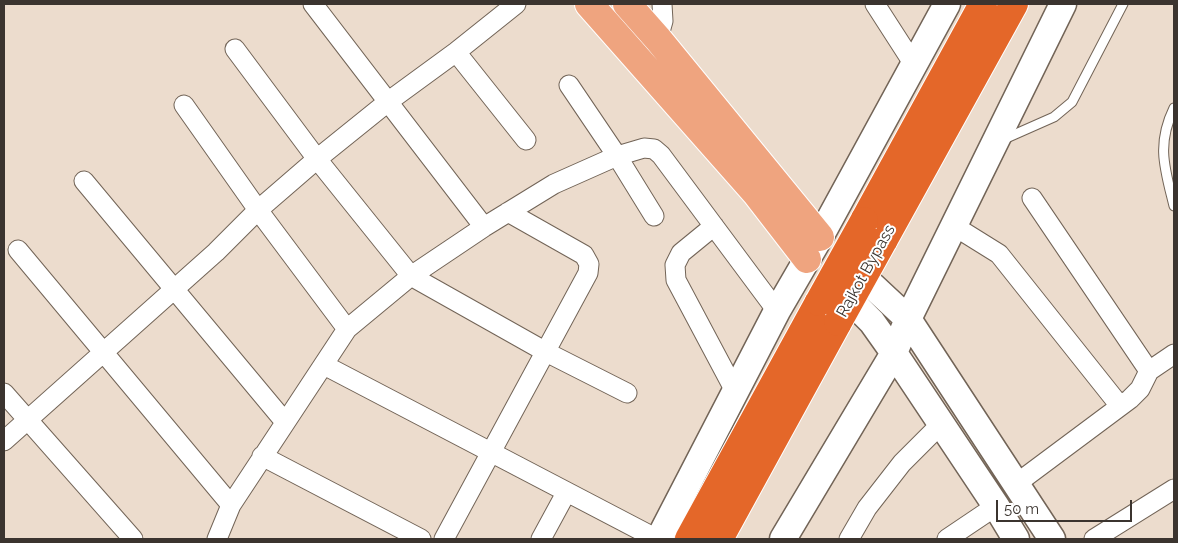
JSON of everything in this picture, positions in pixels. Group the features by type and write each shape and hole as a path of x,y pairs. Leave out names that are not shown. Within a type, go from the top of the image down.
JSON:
{"highway":[{"name":"Rajkot Bypass","path":"689,539 984,4"},
{"name":"Rajkot Bypass","path":"719,539 1014,4"}],"main road":[{"path":"589,4 756,193 814,248"},
{"path":"627,4 658,39 814,248"}],"street":[{"path":"313,4 484,227"},
{"path":"4,441 174,290 258,210 317,159 389,101 456,52 516,4"},
{"path":"658,39 663,21 662,4"},
{"path":"875,4 913,63"},
{"path":"324,365 490,454 658,539 777,311 814,248 946,4"},
{"path":"783,539 894,353 908,319 1063,4"},
{"path":"235,49 317,159 411,276 546,352 626,393"},
{"path":"456,52 526,140"},
{"path":"569,85 617,156 654,216"},
{"path":"184,105 258,210 347,329"},
{"path":"217,539 231,505 347,329 411,276 484,227 554,184 617,156 644,148 654,149 662,155 777,311"},
{"path":"84,181 285,422"},
{"path":"1032,198 1149,371"},
{"path":"444,539 588,273 588,264 584,255 508,212"},
{"path":"714,226 681,253 675,265 676,280 735,391"},
{"path":"954,226 999,254 1120,406"},
{"path":"814,248 908,319 1052,539"},
{"path":"814,248 894,353 1016,539"},
{"path":"18,250 231,505"},
{"path":"1016,484 1120,406 1140,389 1149,371 1174,354"},
{"path":"4,393 133,539"},
{"path":"850,539 867,508 902,463 941,424"},
{"path":"262,456 421,539"},
{"path":"1094,539 1174,489"},
{"path":"541,539 566,492"},
{"path":"947,539 996,506"}],"lane":[{"path":"995,143 1054,117 1072,102 1123,4"},
{"path":"1174,108 1167,124 1163,163 1174,206"}]}
